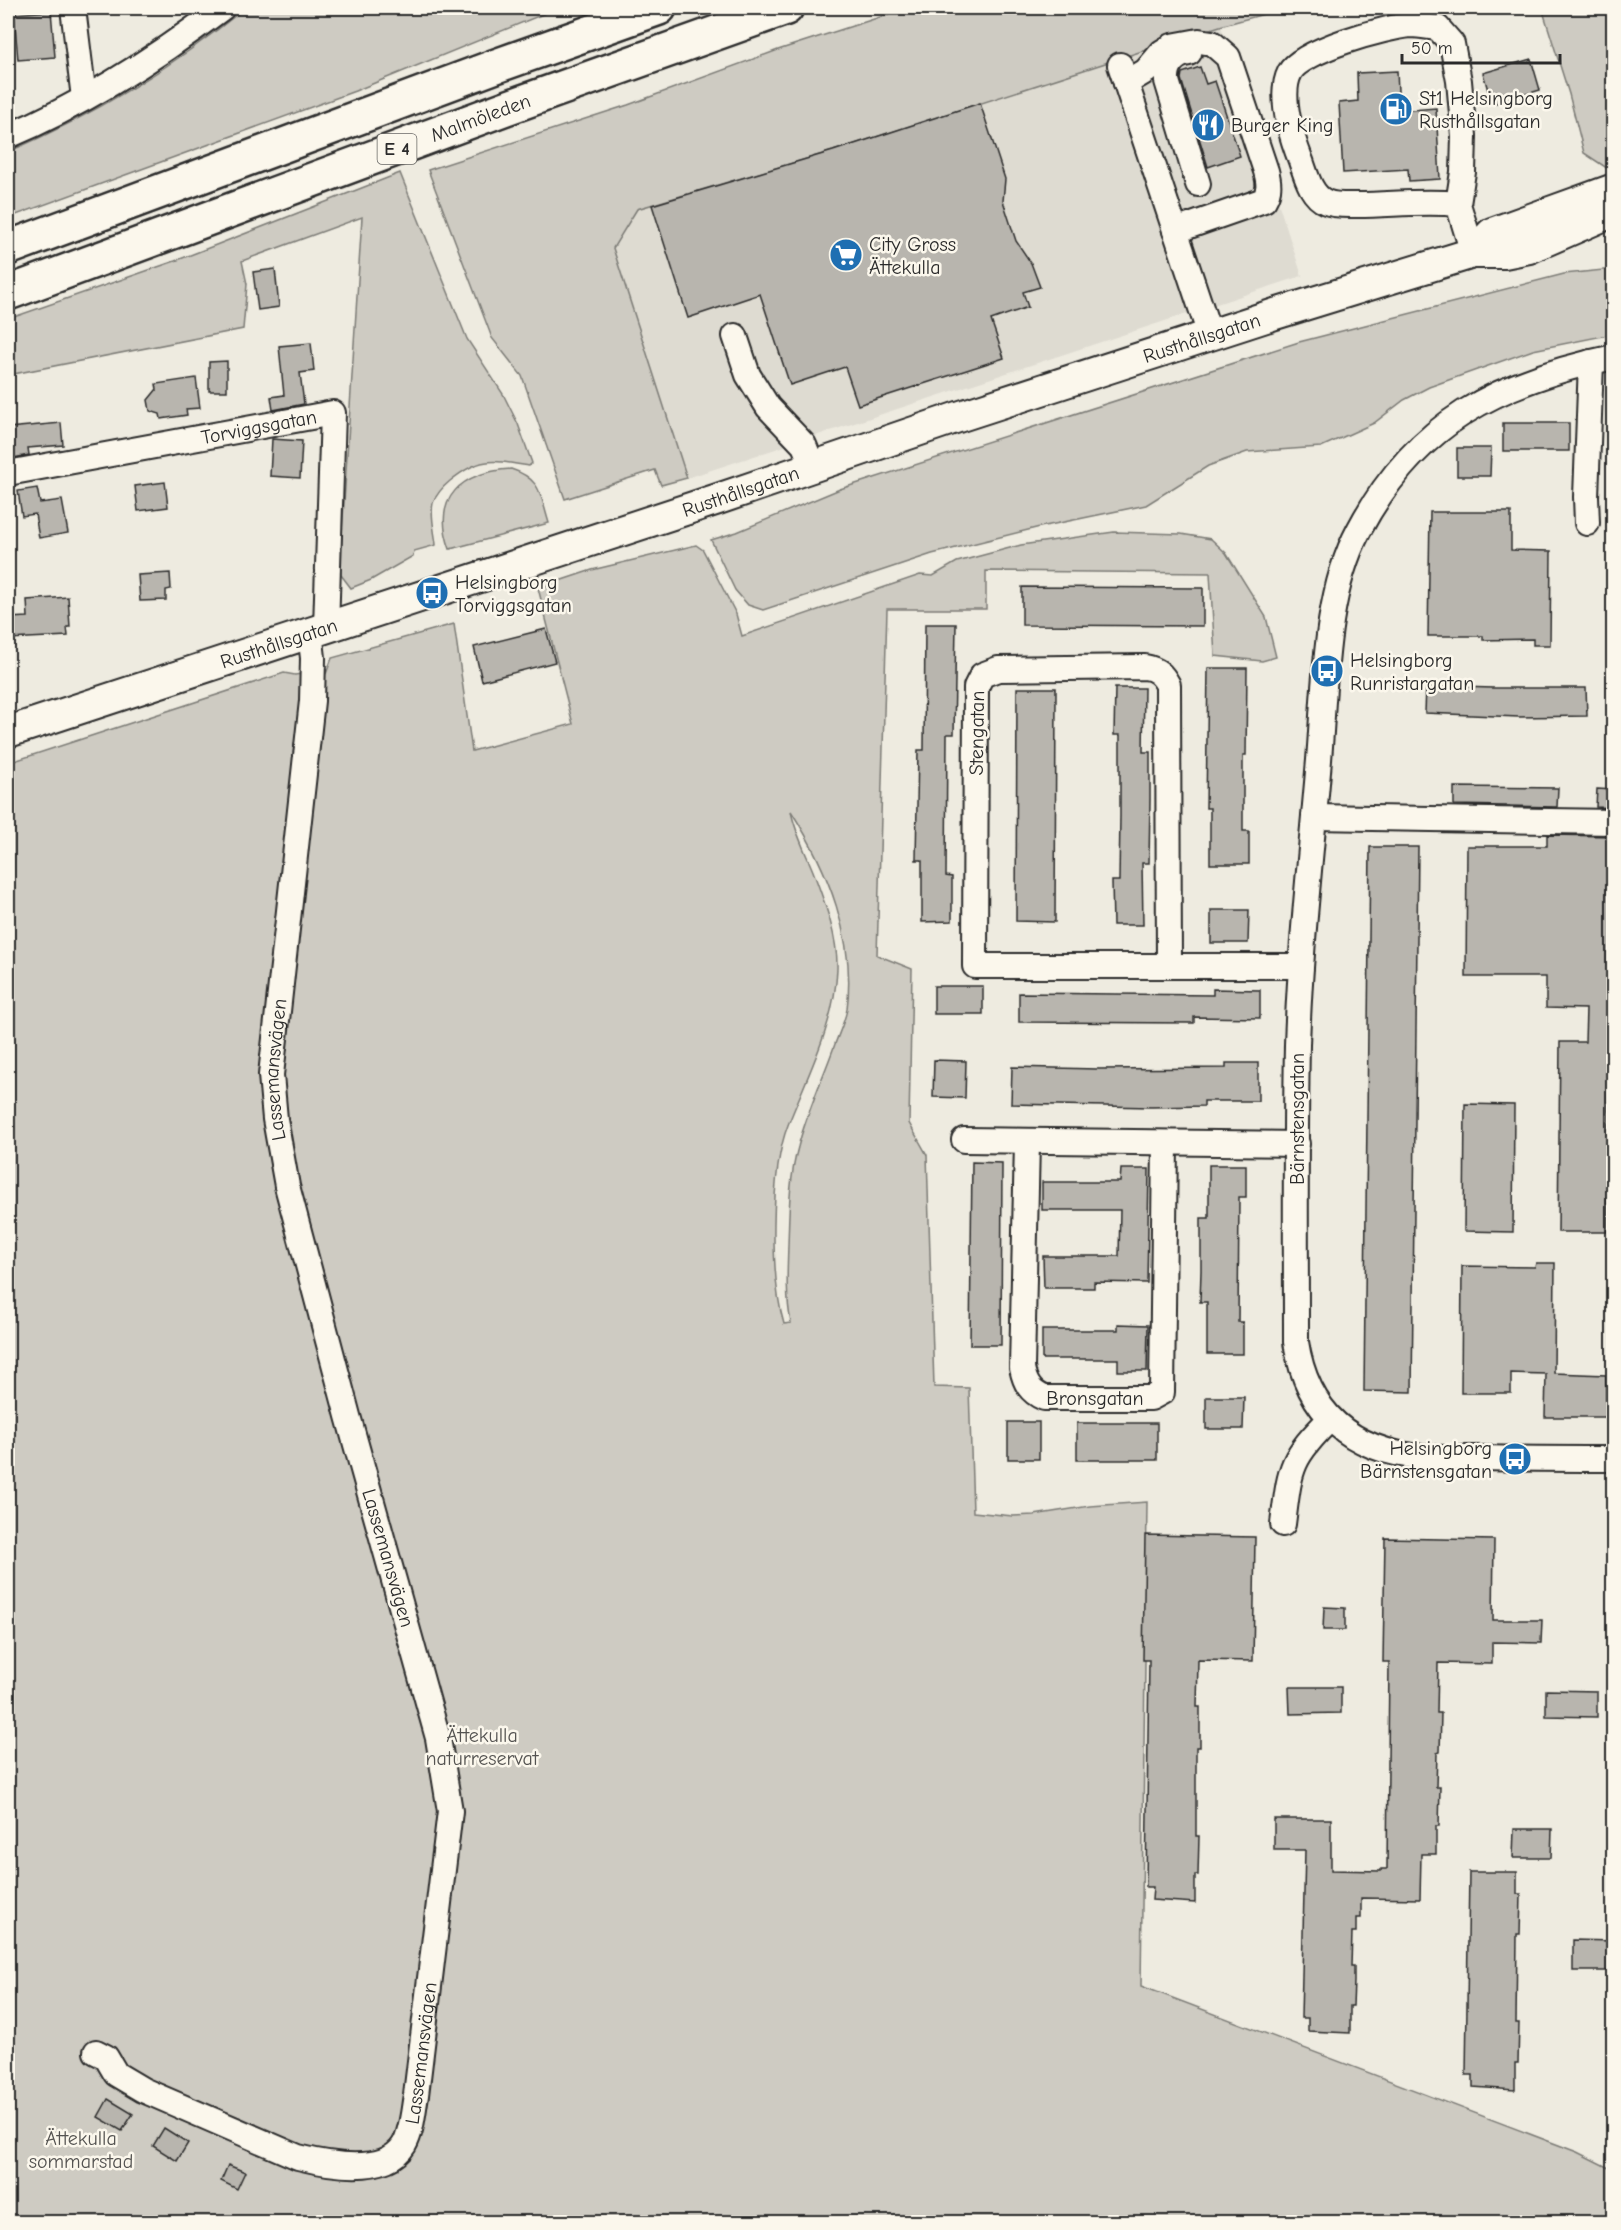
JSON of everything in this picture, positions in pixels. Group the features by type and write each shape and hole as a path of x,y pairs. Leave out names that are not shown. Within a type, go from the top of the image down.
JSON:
{"highway":[{"name":"E 4","path":"8,248 496,66 659,8"},
{"name":"Malmöleden","path":"8,293 506,108 786,8"}],"main road":[{"name":"Rusthållsgatan","path":"1473,253 1492,233 1614,189"},
{"name":"Rusthållsgatan","path":"8,732 1210,335 1473,253 1503,253 1529,248 1614,211"}],"street":[{"path":"73,8 84,98"},
{"path":"8,136 84,98 155,56 222,8"},
{"path":"1458,204 1431,201 1357,205 1325,202 1311,189 1293,140 1286,98 1290,70 1308,56 1337,43 1411,25 1438,28 1452,44 1459,81 1464,136 1463,172 1458,204 1473,253"},
{"path":"1175,231 1264,200 1268,193 1269,182 1228,57 1212,43 1199,41 1172,46 1162,52 1146,71 1123,74 1175,231 1210,335"},
{"path":"1198,184 1167,81 1166,70 1174,58 1186,53 1198,53 1214,58 1221,70 1259,183 1258,195 1251,205"},
{"path":"735,336 748,375 768,406 802,442 813,467"},
{"path":"1587,523 1586,497 1602,359"},
{"name":"Bärnstensgatan","path":"1602,359 1521,383 1490,396 1438,429 1405,463 1375,502 1345,562 1329,651 1301,966 1297,1046 1296,1342 1308,1388 1330,1419 1354,1438 1371,1446 1422,1457 1614,1459"},
{"name":"Torviggsgatan","path":"8,473 333,413 318,630"},
{"name":"Lassemansvägen","path":"96,2052 106,2057 116,2074 143,2090 298,2157 320,2162 369,2164 392,2157 404,2146 412,2119 450,1811 438,1738 291,1206 278,1143 271,1075 318,630"},
{"name":"Stengatan","path":"1170,965 1168,685 1164,677 1153,668 1145,667 998,669 982,675 976,687 975,966 1301,966"},
{"path":"1314,817 1614,822"},
{"path":"964,1140 1297,1144"},
{"name":"Bronsgatan","path":"1027,1142 1022,1368 1028,1387 1036,1395 1044,1398 1151,1398 1162,1392 1165,1143"},
{"path":"1283,1524 1289,1474 1297,1455 1308,1440 1330,1419"}],"shaded area":[{"path":"1221,26 1302,276 687,478 613,248 637,209 833,151"}],"green space":[{"path":"245,8 558,8 355,91 8,218 8,152 101,106 161,70"},
{"path":"908,8 1286,8 1220,26 833,151 637,209 613,248 687,478 661,485 655,470 565,499 522,376 492,338 428,170 628,105 778,50"},
{"path":"1542,8 1613,8 1613,172 1584,153 1569,94"},
{"path":"400,173 467,339 503,394 518,424 532,463 529,466 506,462 487,462 470,467 461,473 443,488 433,503 432,518 436,545 414,551 413,556 371,580 351,588 341,575 340,566 362,217 242,261 247,284 243,329 8,375 8,319 175,261"},
{"path":"1613,269 1613,334 1533,350 1429,387 1404,400 1374,423 1321,447 1247,452 1208,466 1146,505 1040,527 932,554 763,610 748,605 735,590 711,540 737,532 840,489 1299,342 1564,274"},
{"path":"511,469 534,483 541,496 549,523 450,549 445,531 445,515 448,502 455,491 478,475"},
{"name":"Ättekulla naturreservat","path":"1114,532 1181,534 1211,539 1226,553 1266,617 1276,657 1262,661 1215,656 1210,573 986,571 986,609 887,609 877,955 912,969 909,1123 927,1155 934,1387 969,1388 973,1512 1013,1516 1034,1515 1090,1506 1147,1502 1141,1986 1577,2152 1613,2170 1613,2222 8,2222 8,763 284,673 295,675 326,670 326,674 332,658 454,624 472,751 573,724 538,588 592,570 696,545 703,550 736,614 742,636 920,575 933,576 957,562 1021,545","holes":["791,811 817,857 836,906 843,931 849,983 845,1018 806,1121 795,1159 790,1196 787,1266 791,1323 784,1324 779,1304 774,1252 778,1169 788,1125 826,1029 837,969 830,919"]}],"building":[{"path":"51,11 55,57 18,60 14,14"},
{"path":"1531,59 1540,90 1492,104 1483,73"},
{"name":"Burger King","path":"1200,67 1206,84 1215,81 1240,156 1208,167 1181,79 1182,73"},
{"path":"1397,71 1399,111 1436,108 1440,179 1409,181 1408,169 1343,173 1339,103 1358,101 1357,73"},
{"name":"City Gross Ättekulla","path":"980,103 1005,179 1003,201 1016,241 1031,263 1040,287 1023,292 1028,307 991,320 1004,358 858,405 845,367 790,385 760,294 688,318 652,205 833,151"},
{"path":"275,269 279,307 258,310 253,272"},
{"path":"311,343 314,371 300,373 304,404 273,410 271,397 284,395 279,346"},
{"path":"227,361 227,391 209,391 209,362"},
{"path":"196,378 200,408 186,409 187,415 161,419 160,414 150,411 148,400 157,389 156,384"},
{"path":"61,423 63,445 28,448 29,455 8,459 8,428"},
{"path":"1503,423 1569,423 1569,451 1503,451"},
{"path":"272,439 302,441 300,478 270,476"},
{"path":"1457,448 1491,448 1490,476 1457,476"},
{"path":"165,482 168,507 138,511 135,486"},
{"path":"37,488 40,503 62,500 68,533 39,538 35,514 22,516 18,491"},
{"path":"1430,512 1511,512 1511,550 1551,551 1550,645 1533,645 1533,639 1483,640 1483,636 1428,636"},
{"path":"170,573 171,589 166,590 166,600 140,601 138,575"},
{"path":"1022,587 1203,588 1203,626 1022,625"},
{"path":"68,597 70,627 67,627 68,636 8,639 8,618 28,617 27,600"},
{"path":"925,624 956,624 954,734 947,734 946,876 952,877 952,921 922,922 922,860 916,860 918,750 924,750"},
{"path":"546,629 555,662 482,681 474,647"},
{"path":"1208,668 1247,668 1246,755 1243,755 1243,831 1249,831 1249,864 1210,864 1210,808 1206,808"},
{"path":"1426,686 1586,688 1587,716 1519,717 1425,713"},
{"path":"1017,688 1056,688 1055,922 1016,921"},
{"path":"1115,688 1144,688 1143,752 1150,752 1150,799 1149,863 1142,863 1143,925 1113,925 1112,881 1119,881 1120,816 1120,735 1114,735"},
{"path":"1454,787 1558,788 1557,807 1454,805"},
{"path":"1597,789 1614,790 1614,808 1596,807"},
{"path":"1547,835 1614,836 1614,1012 1609,1012 1607,1232 1558,1232 1560,1042 1585,1042 1586,1009 1546,1008 1546,977 1466,977 1467,846 1547,846"},
{"path":"1370,847 1418,847 1412,1392 1364,1391"},
{"path":"1211,910 1249,910 1248,943 1211,943"},
{"path":"934,986 983,986 983,1014 934,1014"},
{"path":"1213,989 1260,990 1260,1018 1194,1017 1194,1023 1019,1022 1019,993 1213,995"},
{"path":"934,1060 966,1061 965,1098 933,1097"},
{"path":"1226,1063 1258,1063 1258,1101 1204,1101 1204,1106 1151,1107 1011,1104 1012,1067 1226,1068"},
{"path":"1465,1104 1514,1105 1513,1232 1464,1231"},
{"path":"972,1162 1002,1163 1001,1345 970,1345"},
{"path":"1209,1165 1246,1165 1246,1197 1239,1197 1238,1322 1243,1322 1243,1354 1207,1354 1207,1302 1200,1302 1201,1218 1209,1218"},
{"path":"1121,1169 1149,1169 1147,1283 1094,1282 1094,1288 1044,1288 1043,1256 1119,1256 1120,1210 1042,1210 1042,1182 1120,1182"},
{"path":"1536,1263 1555,1263 1554,1373 1606,1375 1606,1417 1545,1417 1546,1374 1511,1373 1511,1393 1461,1393 1462,1266 1535,1267"},
{"path":"1118,1324 1148,1325 1147,1371 1118,1371 1118,1359 1042,1359 1042,1330 1118,1330"},
{"path":"1206,1397 1244,1397 1243,1429 1206,1429"},
{"path":"1008,1422 1039,1422 1039,1459 1008,1459"},
{"path":"1077,1423 1157,1423 1157,1460 1077,1460"},
{"path":"1145,1535 1255,1537 1253,1661 1198,1660 1197,1707 1200,1707 1200,1747 1196,1747 1196,1836 1199,1836 1195,1903 1152,1900 1153,1887 1146,1887 1149,1660 1143,1660"},
{"path":"1385,1538 1494,1540 1493,1620 1542,1620 1541,1643 1492,1642 1492,1664 1438,1663 1437,1713 1441,1713 1440,1752 1437,1753 1436,1787 1440,1787 1436,1854 1421,1854 1420,1899 1361,1898 1361,1918 1356,1918 1356,1932 1352,1932 1351,1966 1354,1966 1354,1981 1353,2006 1350,2006 1350,2033 1308,2031 1308,2018 1301,2018 1305,1850 1274,1850 1274,1819 1331,1819 1331,1870 1381,1871 1381,1869 1387,1869 1389,1662 1383,1662"},
{"path":"1324,1607 1345,1608 1345,1630 1323,1630"},
{"path":"1289,1687 1341,1687 1341,1713 1290,1714"},
{"path":"1546,1690 1597,1691 1597,1717 1546,1716"},
{"path":"1514,1829 1552,1829 1551,1858 1513,1858"},
{"path":"1469,1872 1517,1872 1517,1894 1521,1894 1520,1934 1517,1934 1516,2023 1519,2023 1515,2090 1473,2087 1473,2075 1466,2075"},
{"path":"1573,1940 1614,1941 1614,1971 1573,1971"},
{"path":"108,2099 133,2114 122,2131 98,2117"},
{"path":"164,2128 188,2143 177,2161 153,2146"},
{"path":"228,2165 245,2172 237,2189 221,2181"}],"place":[{"name":"St1 Helsingborg Rusthållsgatan","path":"1396,109"},
{"name":"Burger King","path":"1208,125"},
{"name":"City Gross Ättekulla","path":"846,255"},
{"name":"Helsingborg Torviggsgatan","path":"432,593"},
{"name":"Helsingborg Runristargatan","path":"1327,671"},
{"name":"Helsingborg Bärnstensgatan","path":"1515,1459"}],"park label":[{"name":"Ättekulla sommarstad","path":"81,2150"}]}
